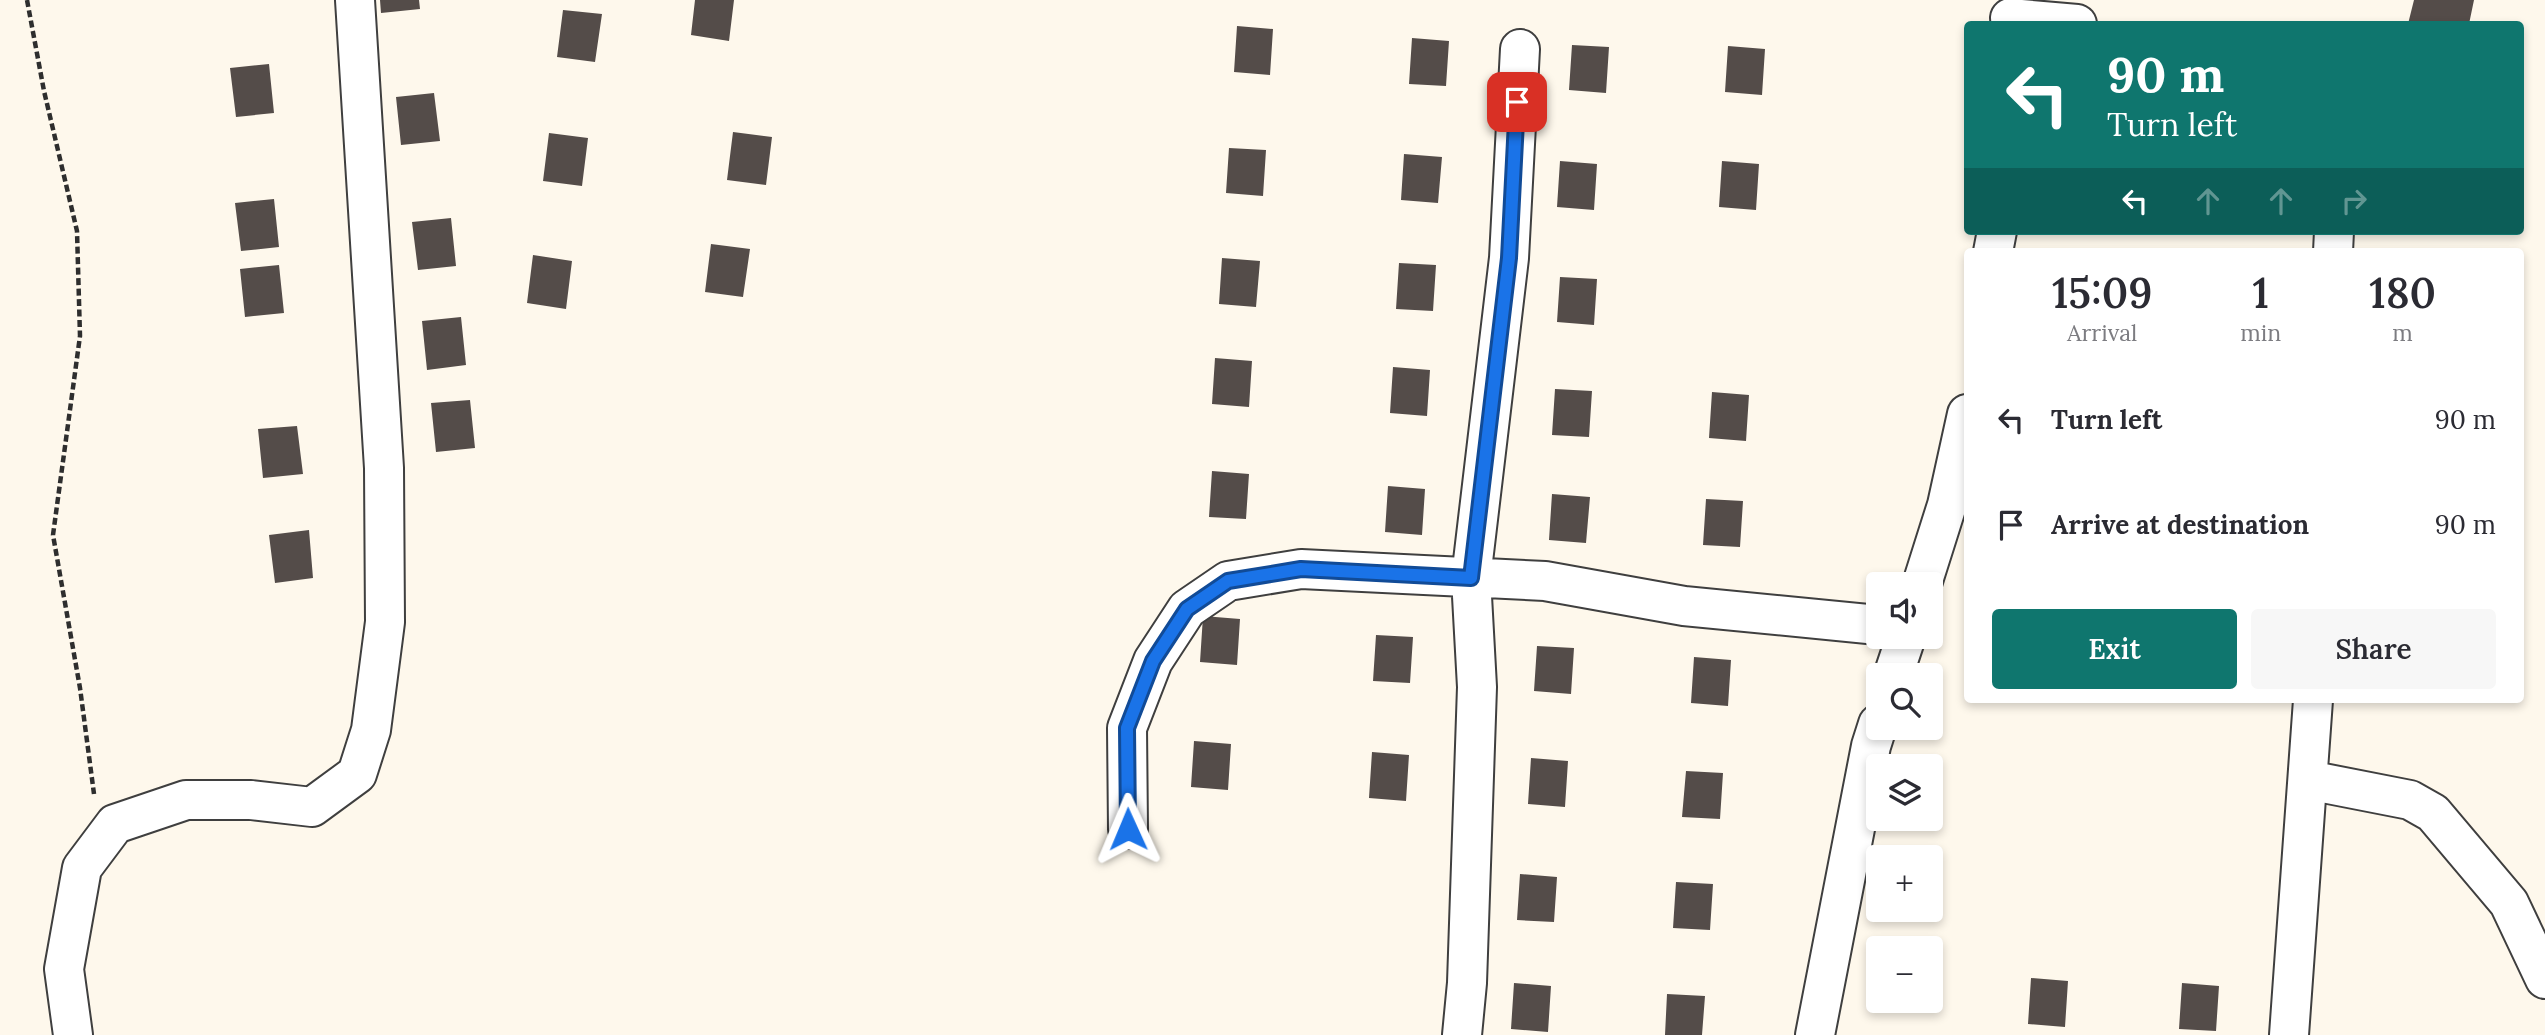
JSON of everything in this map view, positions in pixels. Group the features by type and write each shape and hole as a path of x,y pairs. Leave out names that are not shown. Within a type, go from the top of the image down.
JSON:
{"street":[{"path":"73,1035 64,969 82,868 115,824 186,800 251,800 312,807 357,774 371,730 385,622 384,468 355,0"},
{"path":"2011,14 2057,21"},
{"path":"1462,1035 1467,982 1477,687 1471,578 1509,258 1520,49"},
{"path":"1926,572 1947,505 1964,428"},
{"path":"1128,829 1127,728 1153,661 1187,609 1228,581 1301,569 1545,582 1684,606 1866,624"},
{"path":"2289,1035 2313,703"},
{"path":"1815,1035 1873,740"},
{"path":"2308,780 2410,800 2433,813 2509,903 2545,979"}],"path":[{"path":"27,0 44,91 77,231 80,336 53,535 80,688 101,844"}],"building":[{"path":"380,0 419,0 420,9 381,13"},
{"path":"695,0 734,0 729,41 691,35"},
{"path":"2414,0 2474,0 2470,21 2409,21"},
{"path":"563,10 602,14 595,62 557,57"},
{"path":"1237,26 1273,29 1270,75 1234,72"},
{"path":"1412,38 1449,41 1446,86 1409,84"},
{"path":"1572,45 1609,47 1606,93 1569,90"},
{"path":"1728,46 1765,49 1762,95 1725,92"},
{"path":"269,64 274,113 236,117 230,68"},
{"path":"434,93 440,141 401,145 396,97"},
{"path":"733,132 772,137 766,185 727,180"},
{"path":"549,133 588,138 582,186 543,181"},
{"path":"1229,148 1266,150 1263,196 1226,193"},
{"path":"1404,154 1442,157 1438,203 1401,200"},
{"path":"1560,161 1597,164 1594,210 1557,207"},
{"path":"1722,161 1759,164 1756,210 1719,207"},
{"path":"274,199 279,247 241,251 235,203"},
{"path":"451,218 456,266 418,270 412,222"},
{"path":"711,244 750,249 743,297 705,292"},
{"path":"533,255 572,261 566,309 527,303"},
{"path":"1222,258 1260,261 1256,307 1219,304"},
{"path":"1399,263 1436,265 1433,311 1396,309"},
{"path":"279,265 284,313 245,317 240,269"},
{"path":"1560,277 1597,279 1594,325 1557,322"},
{"path":"461,317 466,365 427,370 422,321"},
{"path":"1215,358 1252,361 1249,407 1212,404"},
{"path":"1393,367 1430,370 1427,416 1390,413"},
{"path":"1555,389 1592,391 1589,437 1552,435"},
{"path":"1712,392 1749,395 1746,441 1709,438"},
{"path":"470,400 475,448 436,452 431,403"},
{"path":"297,426 303,474 263,478 258,429"},
{"path":"1212,471 1249,474 1246,519 1209,517"},
{"path":"1388,486 1425,489 1422,535 1385,532"},
{"path":"1552,494 1590,497 1586,543 1549,540"},
{"path":"1706,499 1743,501 1740,547 1703,545"},
{"path":"309,530 313,578 275,583 269,535"},
{"path":"1203,616 1240,619 1237,665 1200,662"},
{"path":"1376,635 1413,637 1410,683 1373,681"},
{"path":"1537,646 1574,648 1571,694 1534,691"},
{"path":"1694,657 1731,660 1728,706 1691,703"},
{"path":"1194,741 1231,744 1228,790 1191,787"},
{"path":"1372,752 1409,755 1406,801 1369,798"},
{"path":"1531,758 1568,761 1565,807 1528,804"},
{"path":"1686,771 1723,773 1720,819 1682,817"},
{"path":"1520,874 1557,877 1554,922 1517,920"},
{"path":"1676,882 1713,884 1710,930 1673,928"},
{"path":"2031,978 2068,981 2065,1027 2028,1024"},
{"path":"1514,983 1551,986 1548,1032 1511,1029"},
{"path":"2182,983 2219,986 2216,1031 2179,1029"},
{"path":"1667,994 1705,996 1702,1035 1665,1035"}],"route":[{"path":"1128,829 1127,728 1153,661 1187,609 1228,581 1301,569 1471,578 1509,258 1517,102"}]}
